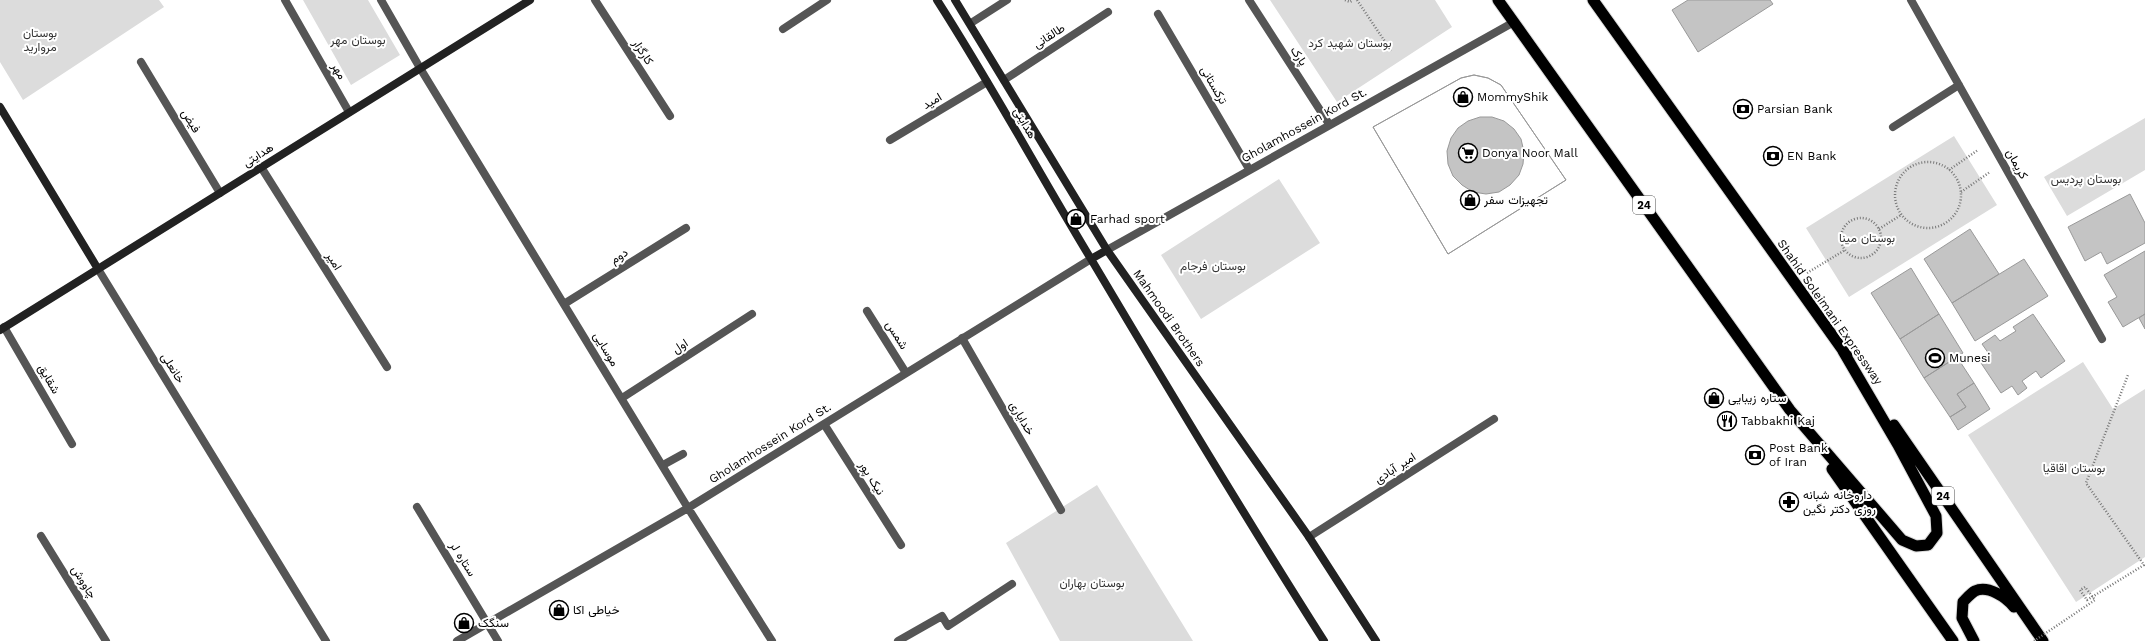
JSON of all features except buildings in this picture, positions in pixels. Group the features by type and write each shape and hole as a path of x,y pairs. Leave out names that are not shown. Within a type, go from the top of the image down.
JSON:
{"highway":[{"name":"24","path":"1498,0 1953,641"},
{"name":"Shahid Soleimani Expressway","path":"1593,0 1843,351 2043,641"},
{"path":"1790,410 1902,540 1916,546 1928,545 1937,533 1936,516 1898,445 1843,351"},
{"path":"1974,641 1962,618 1963,602 1975,591 1989,590 2008,600 2043,641"}],"main road":[{"name":"هدایتی","path":"2,328 530,0"},
{"name":"هدایتی","path":"937,0 1091,259"},
{"name":"Mahmoodi Brothers","path":"955,0 971,23 1107,250 1309,538 1376,641"},
{"name":"خانعلی","path":"0,107 98,269"},
{"path":"1107,250 1091,259 1273,560 1324,641"}],"street":[{"name":"مهر","path":"285,0 349,112"},
{"name":"موسایی","path":"381,0 420,68 688,508 772,641"},
{"name":"کارگزار","path":"595,0 670,116"},
{"path":"783,29 828,0"},
{"path":"971,23 1007,0"},
{"name":"پارک","path":"1249,0 1329,124"},
{"name":"کریمان","path":"1911,0 2102,339"},
{"name":"طالقانی","path":"1004,80 1108,12"},
{"name":"ترکستانی","path":"1158,14 1249,169"},
{"name":"Gholamhossein Kord St.","path":"1107,250 1329,124 1514,22"},
{"name":"فیض","path":"141,62 220,192"},
{"name":"امید","path":"890,140 987,82"},
{"path":"1893,126 1959,85"},
{"name":"امیر","path":"261,167 387,367"},
{"name":"دوم","path":"564,304 686,228"},
{"name":"Gholamhossein Kord St.","path":"457,641 688,508 1091,259"},
{"name":"خانعلی","path":"98,269 326,641"},
{"name":"شمس","path":"867,311 906,373"},
{"name":"اول","path":"622,398 752,314"},
{"name":"شقایق","path":"2,328 72,444"},
{"name":"خدایاری","path":"962,338 1061,510"},
{"name":"امیر آبادی","path":"1309,538 1494,419"},
{"name":"نیک پور","path":"824,424 900,545"},
{"path":"662,465 683,454"},
{"name":"ستاره لر","path":"417,506 498,641"},
{"name":"چاووش","path":"41,536 106,641"},
{"path":"898,641 942,616 948,626 1012,584"}],"path":[{"path":"1345,0 1350,2 1353,0"},
{"path":"1357,0 1392,52"},
{"path":"1949,170 1991,142"},
{"path":"1923,162 1934,162 1949,170 1956,179 1961,192 1959,206 1954,215 1938,227 1918,227 1901,215 1896,204 1895,193 1897,182 1903,173 1912,165 1923,162"},
{"path":"1961,192 2004,164"},
{"path":"1879,229 1901,215"},
{"path":"1863,218 1870,220 1879,229 1881,242 1878,248 1868,256 1856,257 1845,250 1841,237 1843,231 1851,221 1863,218"},
{"path":"1793,281 1845,250"},
{"path":"2034,641 2095,600 2085,586 2080,590 2087,600 2144,565 2086,483 2128,375"}],"green space":[{"name":"بوستان مروارید","path":"0,0 159,0 164,7 23,100 0,62"},
{"name":"بوستان مهر","path":"303,0 368,0 400,55 351,85"},
{"name":"بوستان شهید کرد","path":"1270,0 1435,0 1452,27 1337,102"},
{"name":"بوستان پردیس","path":"2145,118 2145,170 2067,216 2044,177"},
{"name":"بوستان مینا","path":"1954,136 1997,205 1849,297 1806,228"},
{"name":"بوستان فرجام","path":"1279,179 1320,243 1201,319 1161,255"},
{"name":"بوستان اقاقیا","path":"2083,362 2113,409 2145,389 2145,557 2076,602 1968,435"},
{"name":"بوستان بهاران","path":"1097,485 1193,641 1060,641 1006,543"}],"place":[{"name":"MommyShik","path":"1463,97"},
{"name":"Parsian Bank","path":"1743,109"},
{"name":"Donya Noor Mall","path":"1468,153"},
{"name":"EN Bank","path":"1773,156"},
{"name":"تجهیزات سفر","path":"1470,200"},
{"name":"Farhad sport","path":"1076,219"},
{"name":"Munesi","path":"1935,358"},
{"name":"ستاره زیبایی","path":"1714,398"},
{"name":"Tabbakhi Kaj","path":"1727,421"},
{"name":"Post Bank of Iran","path":"1755,455"},
{"name":"داروخانه شبانه روزی دکتر نگین","path":"1789,502"},
{"name":"خیاطی اکا","path":"559,610"},
{"name":"سنگک","path":"464,623"}]}
